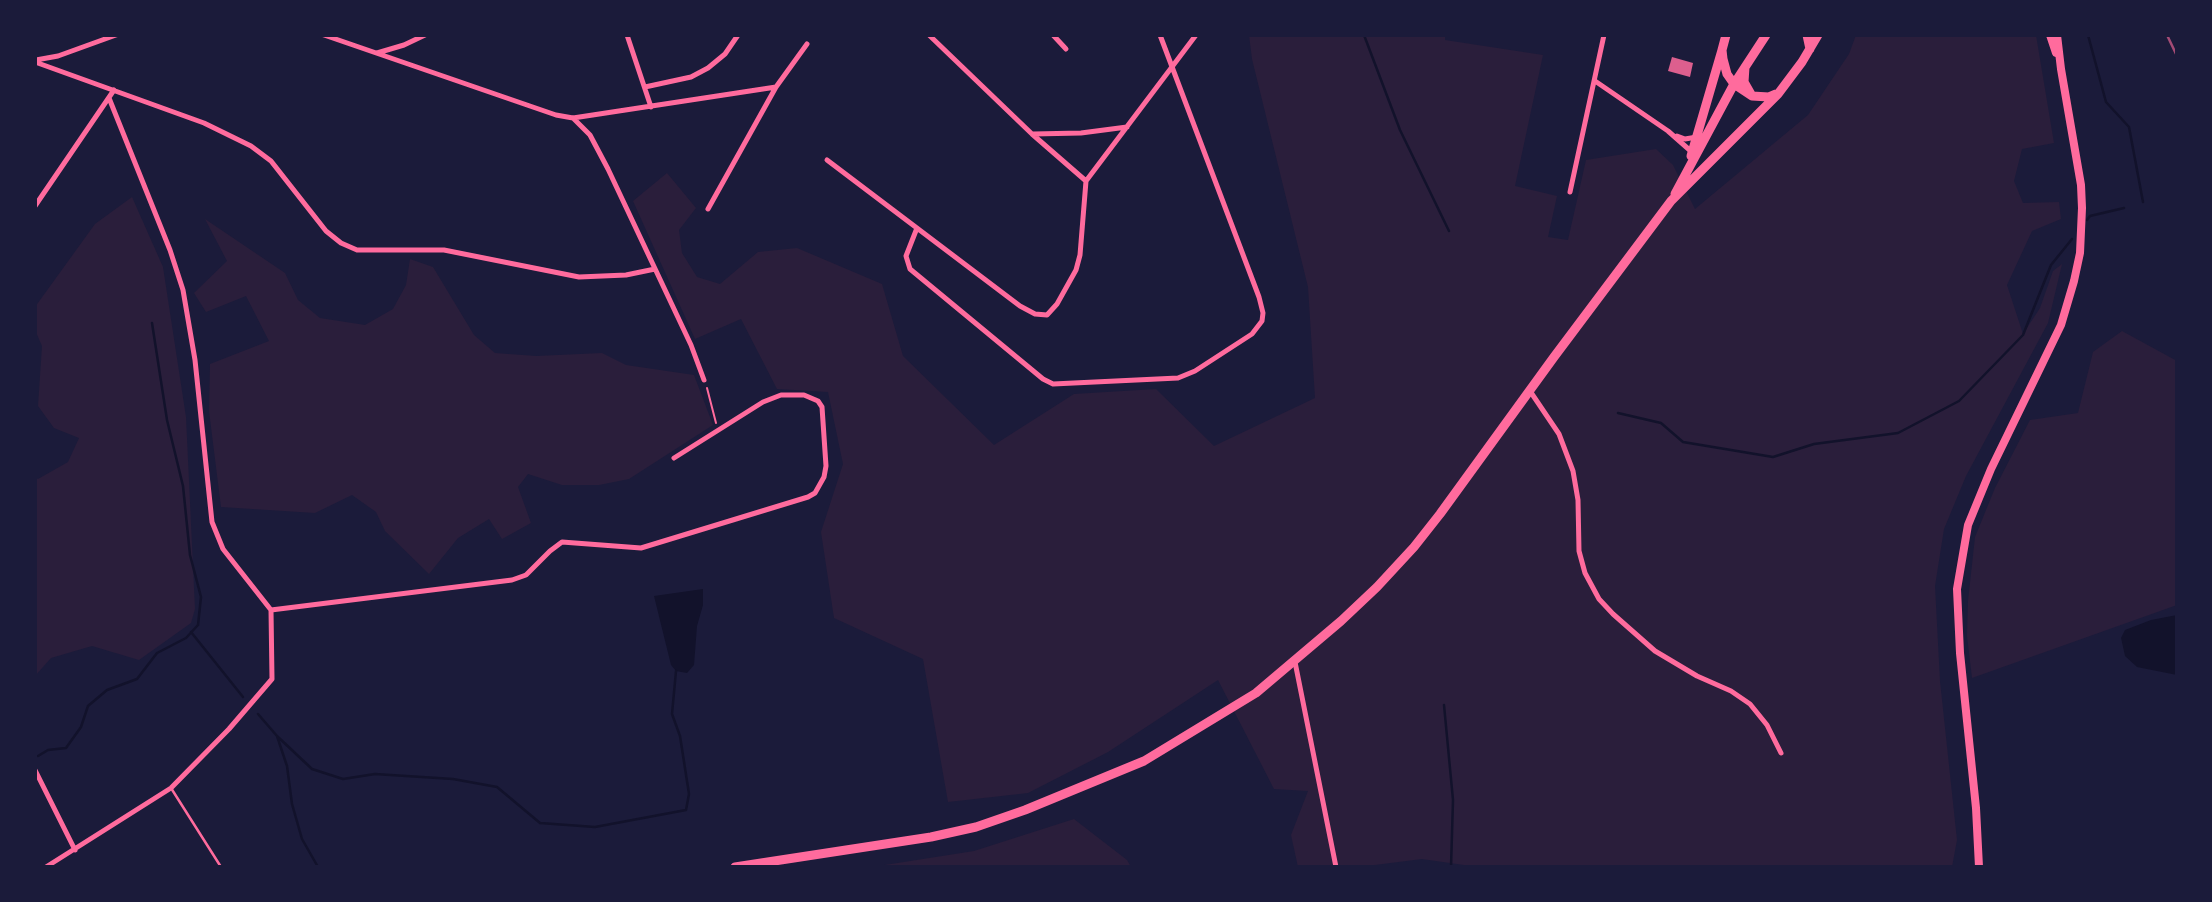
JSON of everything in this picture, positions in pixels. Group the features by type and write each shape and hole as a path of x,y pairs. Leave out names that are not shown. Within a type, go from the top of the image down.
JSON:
{"highway":[{"path":"1671,201 1693,153 1726,35"},
{"path":"1807,35 1810,49"},
{"path":"735,867 931,837 976,827 1144,761 1214,721 1256,693 1295,662 1377,587 1414,547 1671,201 1779,94 1818,35"},
{"path":"1686,171 1745,65 1765,36"},
{"path":"1722,50 1727,74 1734,84 1752,96 1769,97 1779,94"},
{"path":"1745,65 1744,82 1752,96"}],"main road":[{"path":"2050,35 2060,69"},
{"path":"1979,867 1957,589 1968,525 1991,469 2061,325 2074,282 2082,232 2081,185 2060,69 2057,35"}],"street":[{"path":"35,61 58,56 117,35"},
{"path":"324,35 556,115 573,118 776,87"},
{"path":"377,53 425,35"},
{"path":"627,35 651,107"},
{"path":"645,87 691,77 708,68 725,54 738,35"},
{"path":"929,35 1032,134 1086,181"},
{"path":"1053,35 1066,49"},
{"path":"917,228 906,256 910,269 1043,379 1053,384 1158,381 1185,376 1252,334 1262,321 1259,297 1160,35"},
{"path":"827,160 1020,306 1035,314 1047,315 1068,286 1080,255 1086,181 1196,35"},
{"path":"1570,192 1604,35"},
{"path":"708,209 776,87 807,44"},
{"path":"35,61 204,123 251,146 271,161 326,231 341,243 357,250 444,250 579,277 614,276 655,269"},
{"path":"1595,81 1668,131 1693,153"},
{"path":"35,206 114,90"},
{"path":"46,867 171,788 272,679 271,610 223,549 212,522 195,359 183,290 170,250 109,98"},
{"path":"573,118 590,135 599,151 691,345 704,380"},
{"path":"1032,134 1081,133 1128,127"},
{"path":"1668,131 1685,139 1697,138"},
{"path":"1530,391 1559,434 1573,471 1578,500 1579,551 1585,573 1600,599 1655,651 1751,704 1767,725 1781,753"},
{"path":"271,610 512,580 526,575 562,542 629,547 653,545 808,497 820,486 826,466 824,415 818,401 804,395 781,395 763,402 674,458"},
{"path":"1295,662 1336,867"},
{"path":"35,770 75,850"}],"lane":[{"path":"171,788 221,867"}],"path":[{"path":"704,380 718,430"}],"shaded area":[{"path":"1249,35 1445,35 1445,40 1543,55 1515,186 1557,196 1548,237 1568,240 1586,160 1656,149 1673,165 1695,209 1808,115 1849,54 1856,35 2036,35 2054,143 2022,149 2014,181 2023,203 2059,202 2061,219 2032,231 2007,285 2023,334 2040,308 2053,271 2062,264 2048,323 1966,476 1944,529 1935,586 1940,681 1957,840 1952,867 1478,867 1422,859 1359,867 1298,867 1291,835 1308,791 1274,789 1218,680 1108,752 1028,793 948,802 923,659 834,618 821,532 843,464 828,392 777,389 741,319 695,339 633,201 667,173 696,208 679,230 682,253 697,277 720,284 758,252 797,248 882,284 903,356 994,445 1074,394 1156,389 1214,446 1315,398 1308,287 1252,59"},
{"path":"132,197 163,267 186,417 195,609 191,623 139,660 92,646 51,658 35,676 35,477 38,479 68,462 79,438 54,428 38,406 42,346 35,330 35,307 95,224"},
{"path":"205,219 285,273 298,300 320,318 365,325 393,309 406,285 410,259 433,267 474,335 495,353 536,356 602,353 626,365 694,375 713,425 629,479 599,485 562,485 528,474 518,487 531,523 502,539 489,519 458,538 429,574 385,531 376,512 352,495 315,513 221,507 209,411 210,364 269,341 246,296 206,312 194,293 227,261"},
{"path":"2122,331 2177,361 2177,605 1972,678 1967,636 1975,537 1995,488 2030,420 2078,413 2093,352"},
{"path":"703,589 694,665 687,673 676,671 671,665 654,596"},
{"path":"2177,615 2177,675 2137,667 2125,656 2121,638 2125,630 2151,620"},
{"path":"1074,819 1127,860 1131,867 872,867 974,851"}],"building":[{"path":"1672,57 1693,63 1690,77 1668,71"}],"waterway":[{"path":"1364,35 1400,130 1449,231"},
{"path":"2088,35 2106,102 2129,127 2143,202"},
{"path":"2087,220 2090,216 2124,208"},
{"path":"1618,413 1661,423 1683,442 1773,457 1814,444 1898,433 1959,401 2023,335 2051,265 2072,239"},
{"path":"38,756 48,750 66,748 81,727 88,706 107,690 137,679 157,653 186,638 198,625 201,597 190,555 183,486 167,420 152,323"},
{"path":"191,632 243,697"},
{"path":"277,736 312,769 343,779 375,774 453,779 497,787 540,823 595,827 686,810 689,794 680,736 672,714 676,671"},
{"path":"1444,705 1453,800 1451,867"},
{"path":"258,714 277,736 287,766 292,804 302,839 318,867"}],"railway":[{"path":"2167,35 2177,56"}]}
